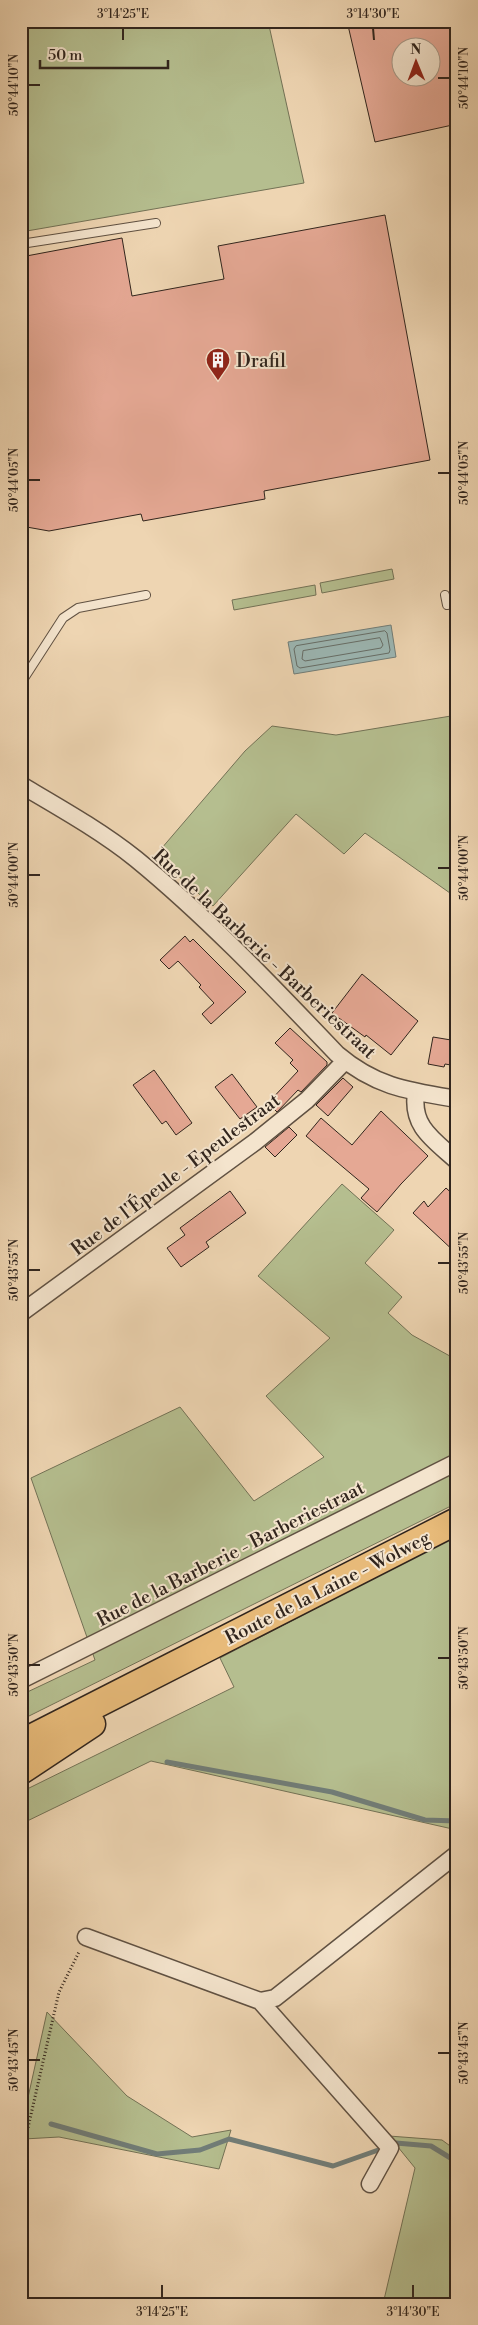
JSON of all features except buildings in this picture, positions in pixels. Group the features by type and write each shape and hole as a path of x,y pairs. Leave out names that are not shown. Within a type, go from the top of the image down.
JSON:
{"highway":[{"name":"Route de la Laine - Wolweg","path":"21,1743 457,1521"},
{"name":"Route de la Laine - Wolweg","path":"21,1771 197,1654"}],"street":[{"name":"Rue de la Barberie - Barberiestraat","path":"21,785 78,819 134,858 189,906 345,1061 376,1081 416,1093 457,1099"},
{"name":"Rue de l'Épeule - Epeulestraat","path":"21,1313 255,1142 308,1100 345,1061"},
{"path":"416,1093 415,1113 419,1124 457,1161"},
{"name":"Rue de la Barberie - Barberiestraat","path":"21,1680 457,1462"},
{"path":"260,2001 275,1998 457,1854"},
{"path":"86,1937 260,2001 390,2148 370,2184"}],"lane":[{"path":"21,244 156,222"},
{"path":"445,594 447,605 457,603"},
{"path":"21,683 63,618 71,612 78,608 146,595"}],"path":[{"path":"21,2132 27,2132 59,1992 86,1937"}],"green space":[{"path":"21,21 268,21 304,183 21,232"},
{"path":"392,569 394,579 322,593 320,583"},
{"path":"315,585 316,595 234,610 232,600"},
{"path":"457,715 457,898 365,833 344,854 296,814 213,906 155,856 245,751 272,726 336,735"},
{"path":"342,1184 394,1230 365,1263 402,1297 388,1313 412,1335 457,1360 457,1503 21,1720 21,1695 95,1660 31,1478 180,1407 254,1501 324,1457 266,1396 330,1338 258,1276"},
{"path":"457,1535 457,1830 151,1761 21,1824 21,1792 234,1687 220,1658"},
{"path":"47,2012 127,2096 192,2137 231,2130 219,2169 59,2137 24,2139 21,2161 21,2102 27,2102"},
{"path":"389,2136 442,2140 457,2151 457,2304 383,2304 415,2168"}],"water":[{"path":"391,625 396,657 294,674 288,642"}],"waterway":[{"path":"167,1762 332,1792 425,1820 457,1821"},
{"path":"51,2124 157,2154 200,2150 229,2139 333,2166 384,2148"},
{"path":"396,2143 431,2146 457,2162"}],"place":[{"name":"Drafil","path":"218,381"}]}
